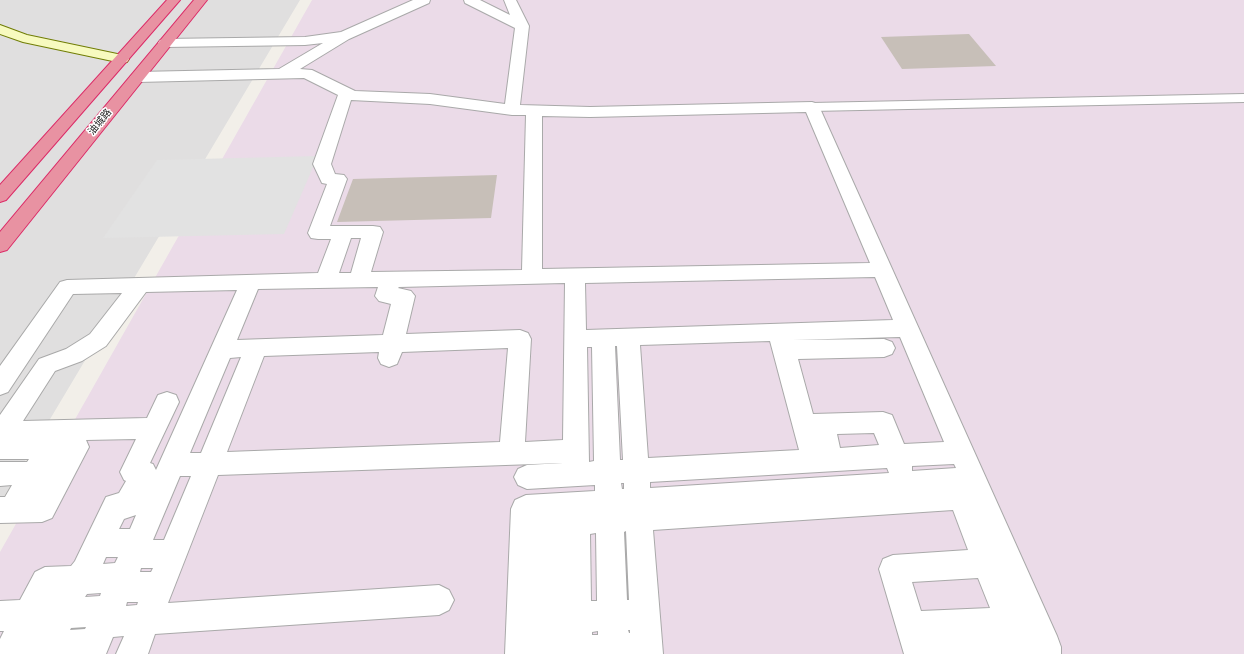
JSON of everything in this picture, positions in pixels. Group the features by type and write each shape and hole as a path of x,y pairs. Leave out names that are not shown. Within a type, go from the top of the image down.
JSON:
{"highway":[{"path":"0,196 174,0"},
{"name":"油城路","path":"0,245 201,0"}],"street":[{"path":"283,73 344,36 424,0"},
{"path":"470,0 522,26"},
{"path":"510,0 522,26 512,110"},
{"path":"0,29 23,38 122,58"},
{"path":"165,44 305,41 344,36"},
{"path":"138,77 307,73 352,96 430,99 512,110 534,111 590,112 812,107 882,270"},
{"path":"346,93 322,164 328,179 338,179 318,233 349,258 390,279 559,281 602,275 882,270"},
{"path":"534,111 559,281 558,457 550,552"},
{"path":"240,310 282,282 349,258"},
{"path":"550,552 640,548 790,470 838,339 882,270"},
{"path":"390,279 386,296 404,296 391,351"},
{"path":"121,583 252,282"},
{"path":"0,385 67,287 282,282"},
{"path":"223,283 240,310"},
{"path":"23,474 47,365 74,355 98,340 140,285"},
{"path":"219,356 492,348 520,339 519,355 558,457 550,552 550,653 646,651 640,548"},
{"path":"610,550 790,470 838,339"},
{"path":"790,470 838,339"},
{"path":"132,654 253,356"},
{"path":"205,389 240,387"},
{"path":"44,650 78,580 85,571 116,506 127,506 144,472 133,472 167,402"},
{"path":"195,414 230,413"},
{"path":"23,474 154,428"},
{"path":"142,453 178,451 220,437"},
{"path":"178,451 209,464 558,457 790,470 1009,590 980,642 893,569 790,470 558,457"},
{"path":"558,457 790,470"},
{"path":"558,457 790,470"},
{"path":"558,457 790,470"},
{"path":"134,492 198,491"},
{"path":"159,586 121,583 78,580 45,582 14,615 7,650 44,650 121,583 186,520"},
{"path":"104,531 121,583 146,620"},
{"path":"610,550 614,652"},
{"path":"14,615 62,612 121,583 173,553"},
{"path":"550,587 642,582"},
{"path":"146,620 439,600"},
{"path":"549,619 644,614"}],"lane":[{"path":"812,107 1244,98"}],"shaded area":[{"path":"0,0 300,0 0,503"},
{"path":"312,0 1244,0 1244,654 0,654 0,552"},
{"path":"318,156 284,234 103,238 157,160"}],"building":[{"path":"969,34 996,66 902,69 881,37"},
{"path":"497,175 491,218 337,222 353,179"}]}
